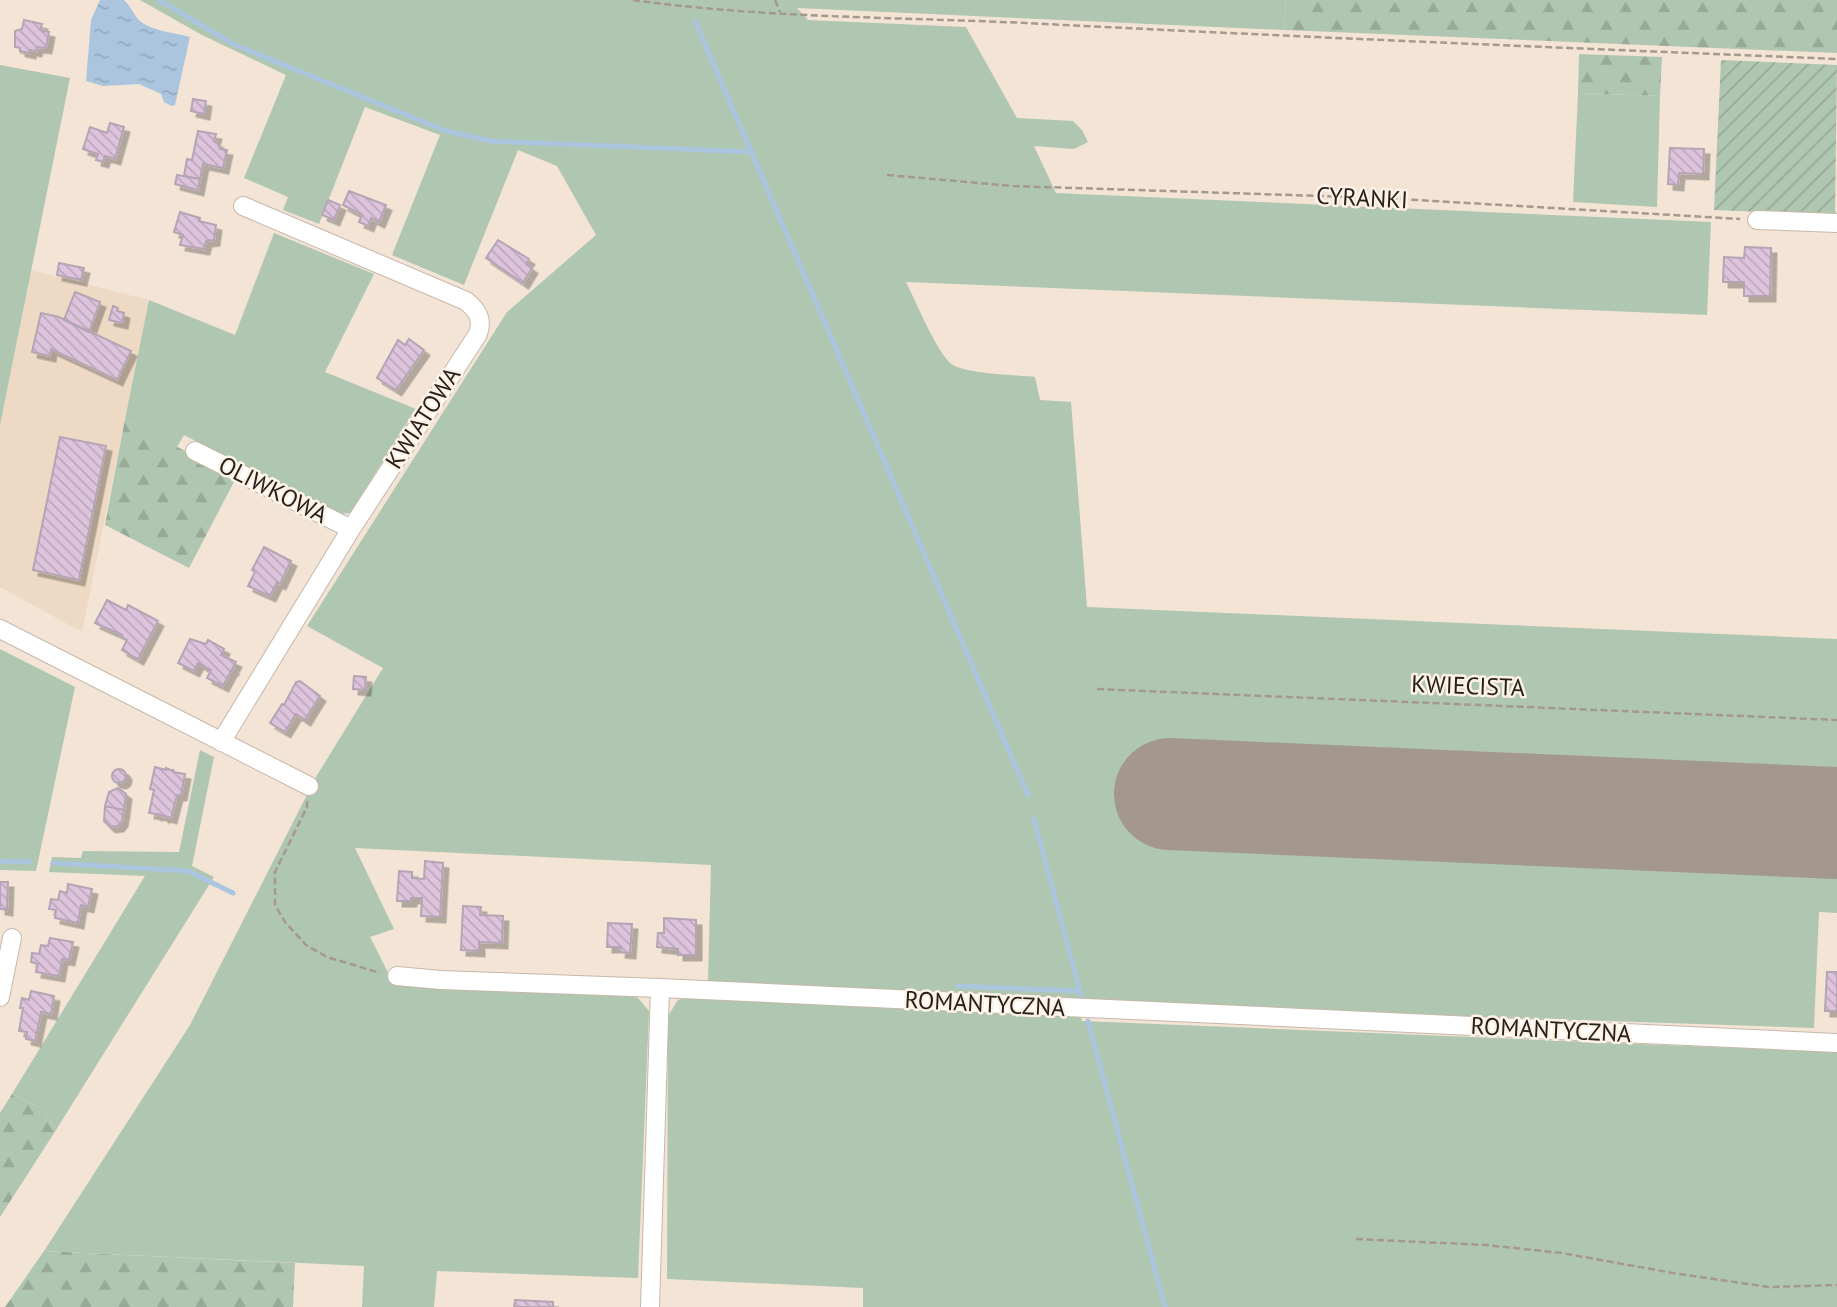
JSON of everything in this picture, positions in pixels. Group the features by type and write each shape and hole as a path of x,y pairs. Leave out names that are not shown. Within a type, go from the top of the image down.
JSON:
{"street":[{"name":"KWIATOWA","path":"221,742 351,529 478,334 481,318 466,301 243,206"},
{"path":"1757,220 1837,223"},
{"name":"OLIWKOWA","path":"195,451 351,529"},
{"path":"0,629 221,742 306,792"},
{"path":"0,997 12,938"},
{"name":"ROMANTYCZNA","path":"397,976 1837,1042"},
{"path":"650,1307 660,988"}],"path":[{"path":"633,0 780,12 1286,37 1837,59"},
{"path":"775,0 780,12"},
{"name":"CYRANKI","path":"887,175 1013,186 1382,198 1757,220"},
{"name":"KWIECISTA","path":"1097,689 1837,720"},
{"path":"306,792 307,807 275,872 275,905 285,922 306,945 327,957 373,972 397,976"},
{"path":"1356,1239 1486,1245 1562,1253 1769,1287 1837,1286"}],"shaded area":[{"path":"31,270 149,300 82,632 0,587 0,425"}],"green space":[{"path":"140,0 1286,0 1284,30 797,8 808,20 966,27 1017,118 1073,121 1082,130 1088,142 1074,149 1034,146 1056,193 1711,222 1707,315 906,282 932,336 950,363 977,372 1035,377 1040,400 1071,402 1087,607 1837,639 1837,913 1819,912 1814,1028 1338,1012 718,985 708,981 711,865 355,848 394,929 370,937 394,984 629,995 638,998 649,1011 638,1278 437,1271 434,1307 362,1307 364,1266 44,1251 190,1025 316,777 383,668 307,626 507,312 596,235 557,166 518,150 464,285 392,255 440,135 365,107 319,224 283,210 288,197 244,178 286,75 202,35"},
{"path":"1286,0 1837,0 1837,53 1284,30"},
{"path":"1579,54 1662,57 1660,96 1578,93"},
{"path":"1721,60 1837,65 1835,215 1714,210"},
{"path":"0,65 70,78 0,425"},
{"path":"1578,93 1660,96 1657,207 1573,202"},
{"path":"274,233 374,274 325,372 416,409 350,513 339,514 184,435 177,447 125,419 149,300 235,335"},
{"path":"125,419 236,478 189,568 105,525"},
{"path":"0,649 75,687 36,871 0,870"},
{"path":"200,750 214,757 192,866 214,877 56,1130 42,1109 12,1094 145,876 49,872 52,857 81,858 83,851 179,852"},
{"path":"692,996 1080,1015 1082,1021 1837,1052 1837,1307 863,1307 863,1288 667,1279 668,1016 678,1000"},
{"path":"12,1094 42,1109 56,1130 0,1217 0,1113"},
{"path":"44,1251 295,1263 293,1307 5,1307"}],"water":[{"path":"100,0 124,0 146,25 190,37 175,105 164,102 161,94 139,84 103,86 86,81 91,20"}],"building":[{"path":"24,20 42,24 40,30 49,32 46,48 37,47 36,51 30,50 30,53 15,47 15,31 22,29"},
{"path":"193,99 206,101 204,114 191,111"},
{"path":"110,123 124,127 115,159 105,156 103,162 96,160 98,154 83,149 90,127 107,133"},
{"path":"198,131 216,134 214,141 220,149 227,150 223,168 203,164 200,179 184,176 187,159 192,160"},
{"path":"1670,148 1704,149 1703,174 1679,173 1678,185 1668,184"},
{"path":"177,175 200,179 198,190 175,184"},
{"path":"349,191 386,205 379,222 371,218 368,226 359,222 362,215 343,205"},
{"path":"328,200 340,205 334,220 322,215"},
{"path":"180,212 216,225 214,240 206,241 204,249 180,245 183,235 174,232"},
{"path":"498,240 529,259 526,264 532,268 523,283 486,258"},
{"path":"1745,247 1771,248 1770,296 1744,296 1744,282 1723,282 1724,257 1744,258"},
{"path":"59,263 84,268 81,280 57,275"},
{"path":"75,292 100,302 89,332 64,320"},
{"path":"113,306 124,313 122,323 109,320"},
{"path":"41,313 59,317 131,351 117,380 51,349 50,356 32,352"},
{"path":"409,339 424,350 396,390 377,378 398,340 405,345"},
{"path":"60,437 106,446 79,580 33,570"},
{"path":"264,547 291,561 280,584 277,582 270,596 248,586 255,572 252,570"},
{"path":"107,600 126,610 128,605 158,621 138,659 122,650 127,640 121,637 122,635 95,623"},
{"path":"190,639 206,644 208,640 224,649 221,655 236,662 223,686 207,678 211,670 198,663 194,671 178,663"},
{"path":"354,676 366,677 365,690 353,689"},
{"path":"300,681 320,696 305,720 296,714 285,732 270,723 282,704 284,705 296,682"},
{"path":"155,767 173,769 174,772 185,774 181,795 177,795 171,818 149,813 154,790 150,789"},
{"path":"116,769 122,769 126,776 122,783 116,783 112,779 112,773"},
{"path":"118,788 126,794 124,810 105,806 109,792"},
{"path":"105,806 124,810 118,826 110,827 104,821"},
{"path":"425,861 443,863 440,917 421,916 422,898 397,901 399,871 412,872 412,878 424,879"},
{"path":"0,882 8,882 7,910 0,909"},
{"path":"68,884 92,889 88,907 81,905 78,923 55,918 56,910 49,909 51,899 58,900 60,891 67,893"},
{"path":"463,906 481,907 480,915 503,916 502,943 479,942 479,951 461,950"},
{"path":"664,918 696,920 696,955 678,955 678,949 657,947 658,933 664,933"},
{"path":"608,923 632,924 630,953 620,952 621,947 607,947"},
{"path":"50,938 73,942 69,960 62,959 59,976 36,972 38,964 31,962 32,953 39,954 41,945 48,946"},
{"path":"1827,972 1837,972 1837,1011 1825,1011"},
{"path":"31,991 54,996 51,1014 41,1012 35,1041 26,1039 27,1032 19,1031 22,998 29,1000"},
{"path":"515,1300 553,1302 553,1307 514,1307"}],"waterway":[{"path":"159,0 235,45 446,131 491,141 753,152"},
{"path":"695,21 1028,795"},
{"path":"1034,819 1081,995"},
{"path":"0,861 30,862"},
{"path":"53,863 188,871 233,893"},
{"path":"958,986 1079,991"},
{"path":"1088,1021 1165,1307"}],"runway":[{"path":"1170,794 1837,823"}]}
